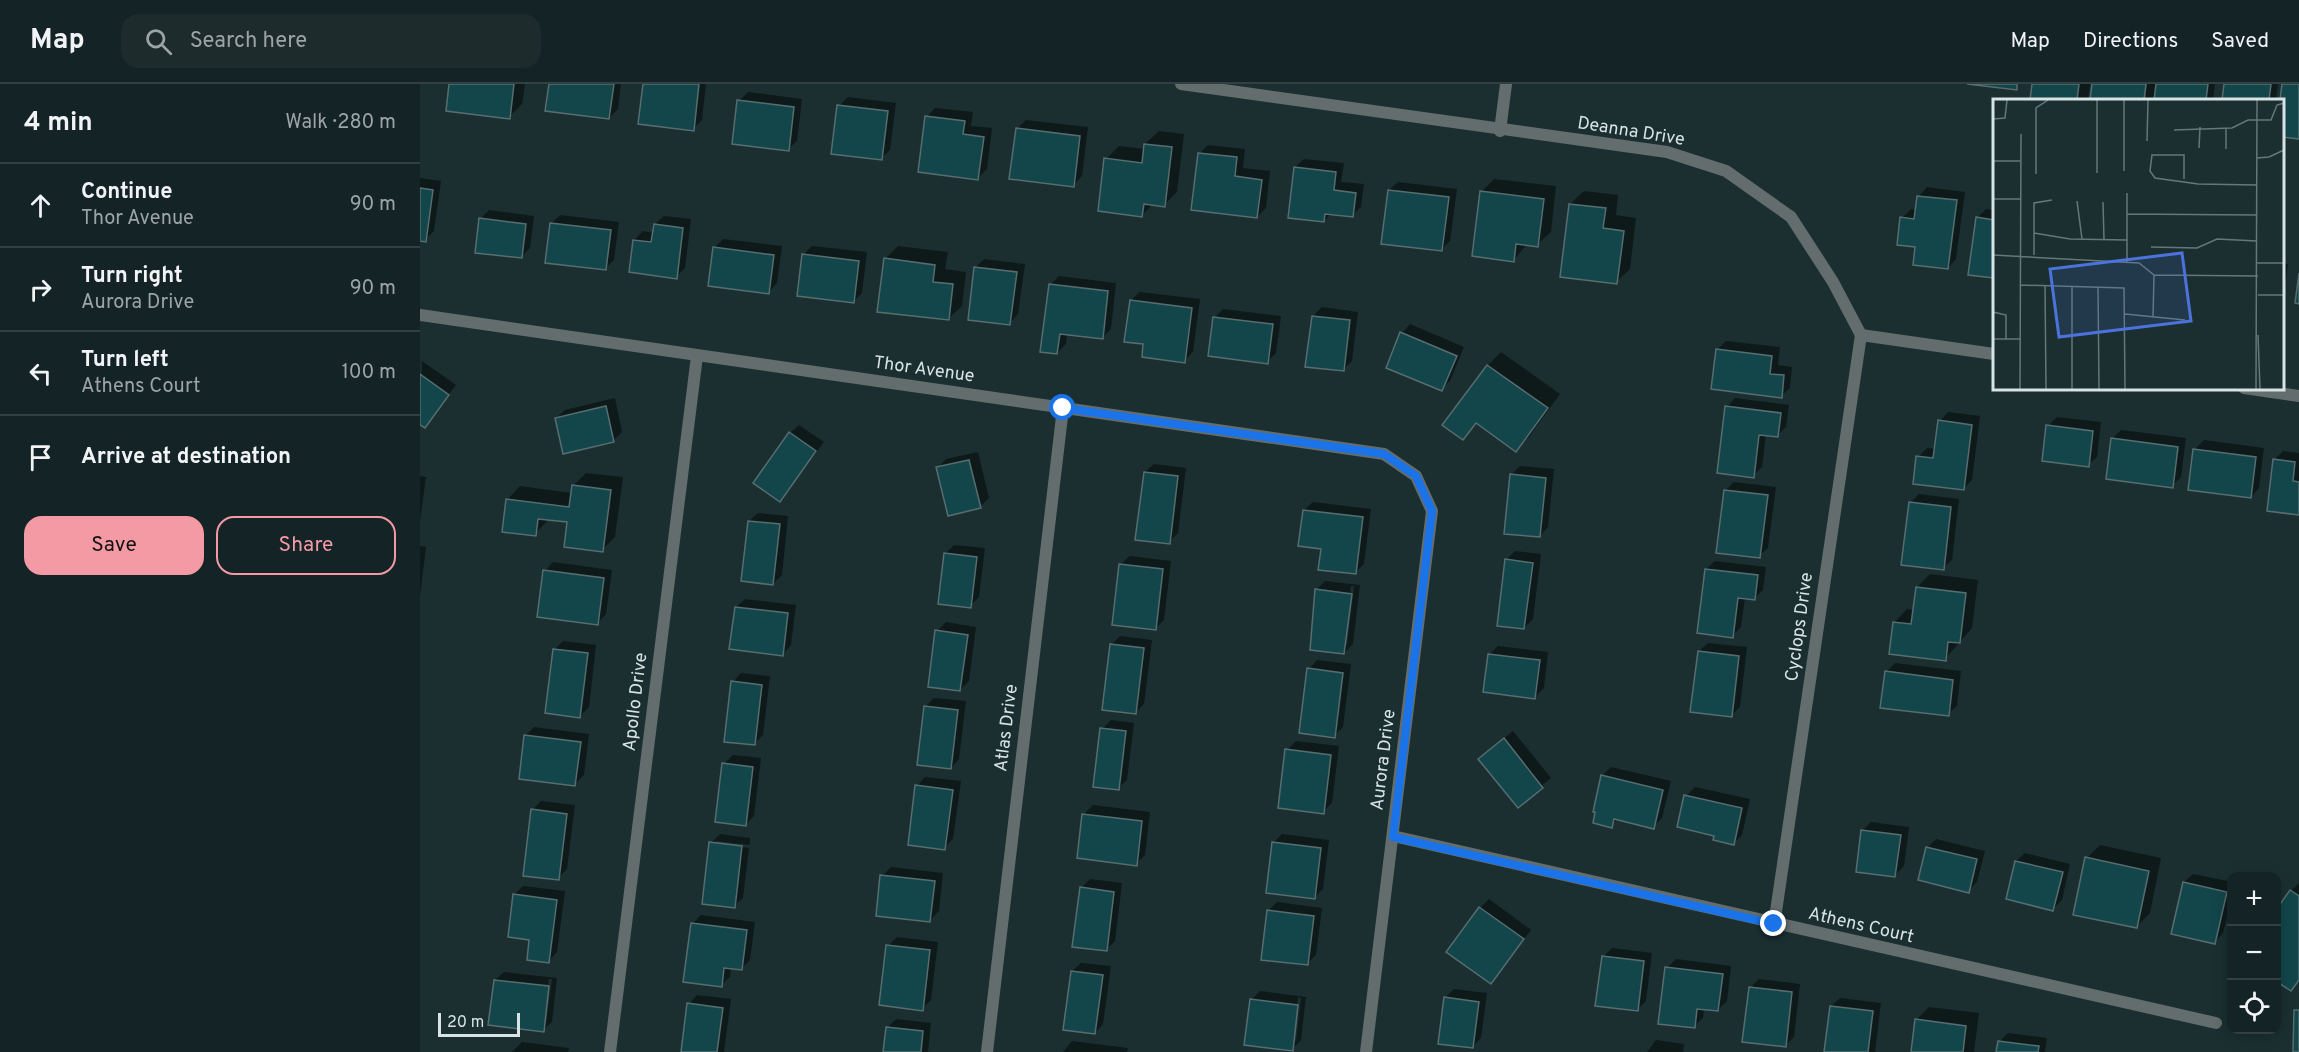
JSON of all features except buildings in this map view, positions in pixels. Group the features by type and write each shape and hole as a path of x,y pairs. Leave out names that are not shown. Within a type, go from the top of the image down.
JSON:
{"street":[{"name":"Deanna Drive","path":"1181,84 1500,131 1667,152 1726,171 1791,217 1833,282 1861,335"},
{"path":"1500,131 1506,84"},
{"name":"Thor Avenue","path":"420,315 1384,454 1416,476"},
{"path":"1861,335 1993,354"},
{"name":"Cyclops Drive","path":"1774,924 1861,335"},
{"name":"Apollo Drive","path":"610,1052 697,356"},
{"path":"2258,390 2299,396"},
{"name":"Atlas Drive","path":"987,1052 1063,408"},
{"name":"Aurora Drive","path":"1366,1052 1432,511 1416,476"},
{"name":"Athens Court","path":"1393,837 2216,1023"}],"route":[{"path":"1063,408 1384,454 1416,476 1432,511 1393,837 1774,924"}]}
